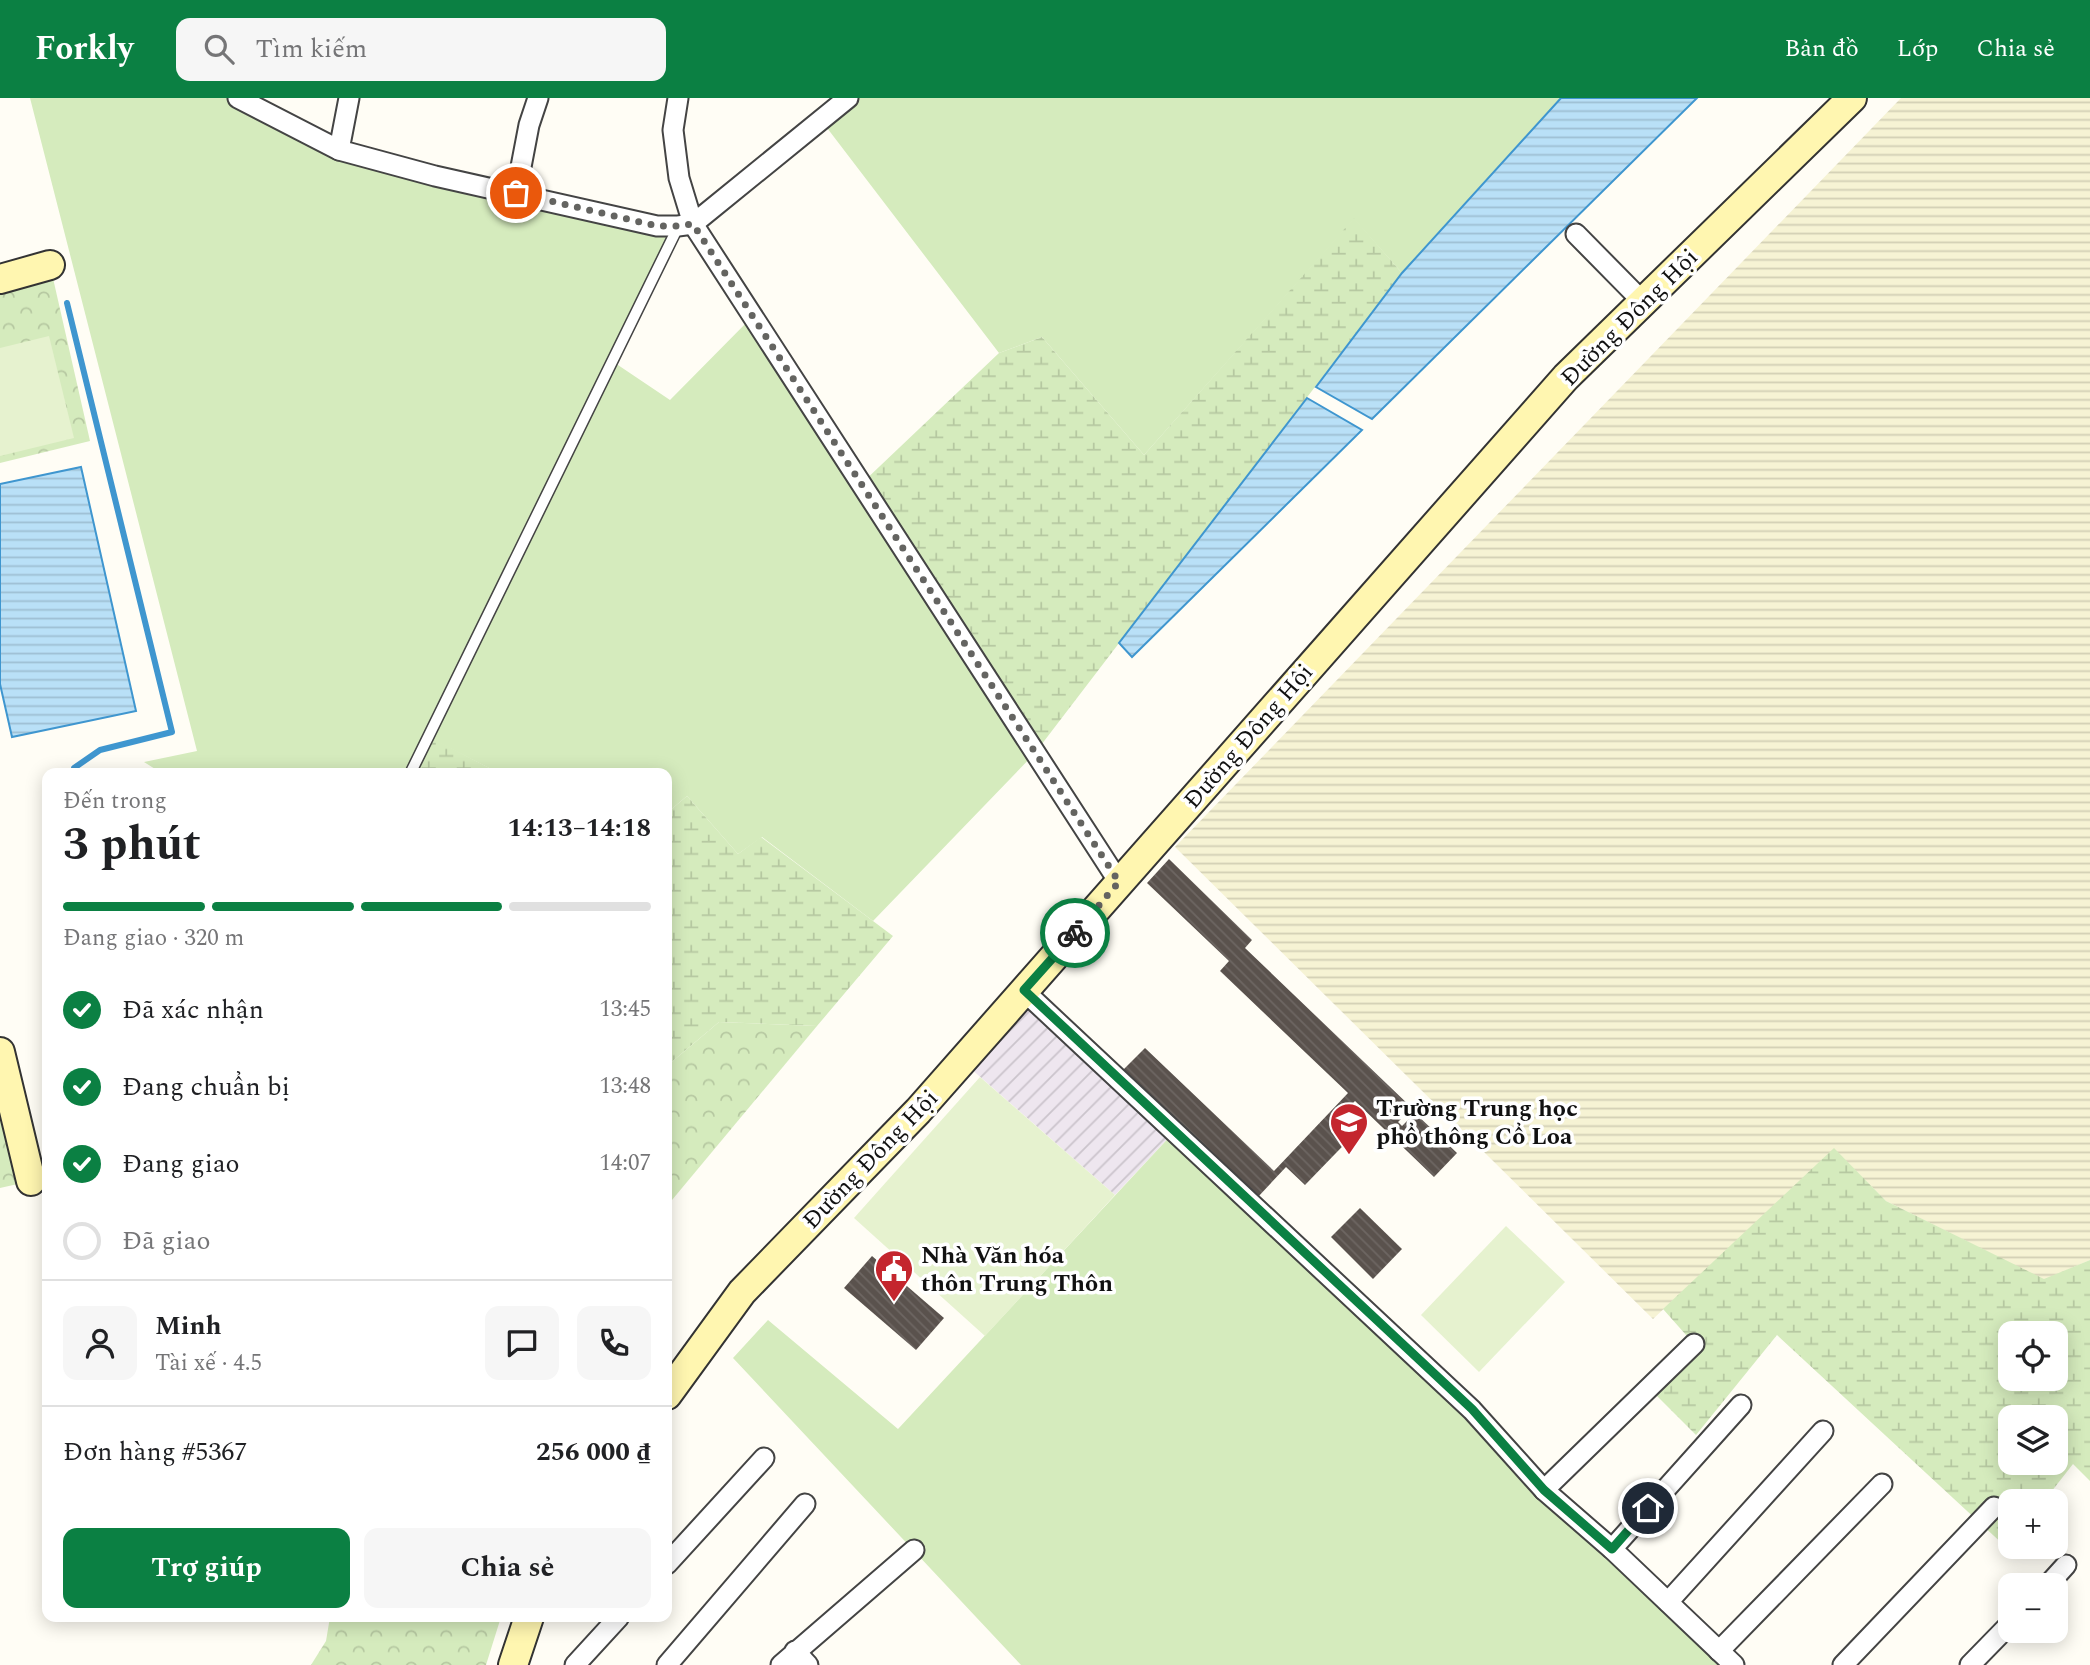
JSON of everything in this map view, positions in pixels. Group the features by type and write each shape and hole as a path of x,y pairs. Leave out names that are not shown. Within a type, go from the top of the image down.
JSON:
{"street":[{"path":"238,98 339,150 435,176 657,226 685,225 848,98"},
{"path":"339,150 349,98"},
{"path":"516,193 528,125 538,98"},
{"path":"678,98 673,130 685,225 1119,882"},
{"name":"Đường Đông Hội","path":"672,1388 742,1292 918,1111 1024,990 1096,915 1119,882 1566,377 1852,98"},
{"path":"1576,234 1643,302"},
{"path":"0,279 50,265"},
{"path":"1024,990 1472,1409 1544,1490 1612,1549 1734,1665"},
{"path":"0,1052 31,1181"},
{"path":"1544,1490 1694,1344"},
{"path":"1612,1549 1741,1405"},
{"path":"1668,1602 1823,1431"},
{"path":"672,1559 764,1458"},
{"path":"1719,1651 1882,1484"},
{"path":"667,1665 805,1504"},
{"path":"1843,1665 1994,1507"},
{"path":"794,1660 914,1550"},
{"path":"2059,1573 2066,1565"},
{"path":"513,1665 527,1622"},
{"path":"575,1665 614,1622"},
{"path":"1970,1665 1998,1636"}],"lane":[{"path":"413,768 685,225"}],"shaded area":[{"path":"1901,98 2090,98 2090,1260 2044,1280 1886,1201 1834,1149 1653,1319 1175,847"},
{"path":"1024,991 1175,1131 1115,1195 962,1061"}],"green space":[{"path":"30,98 238,98 339,150 678,226 612,361 670,400 753,316 1035,753 873,921 762,837 738,854 687,796 672,809 672,768 489,768 428,737 412,768 154,768 144,762 197,751"},
{"path":"842,98 1561,98 1402,273 1354,219 1144,455 1042,337 999,353 821,120"},
{"path":"1354,218 1402,273 1035,753 860,485 999,353 1042,337 1144,455"},
{"path":"50,265 90,441 0,463 0,279"},
{"path":"49,336 74,438 0,456 0,348"},
{"path":"428,736 489,768 413,768"},
{"path":"687,796 738,854 761,837 893,936 817,1026 719,1022 672,1062 672,809"},
{"path":"719,1022 817,1026 672,1200 672,1062"},
{"path":"0,1052 31,1181 0,1188"},
{"path":"980,1077 1115,1195 985,1336 854,1218"},
{"path":"1175,1131 1737,1665 1021,1665 733,1358 768,1320 898,1429"},
{"path":"1834,1148 1886,1201 2044,1279 2090,1260 2090,1481 2073,1464 2068,1470 2068,1405 1998,1405 1998,1475 2064,1475 2053,1489 1998,1489 1998,1540 1777,1335 1696,1435 1649,1388 1694,1344 1663,1309"},
{"path":"1506,1226 1565,1282 1479,1372 1421,1315"},
{"path":"329,1622 499,1622 486,1665 311,1665 326,1641"}],"water":[{"path":"1561,98 1697,98 1372,419 1316,387 1402,273"},
{"path":"1307,398 1362,430 1132,657 1119,643"},
{"path":"81,467 136,711 12,737 0,684 0,484"}],"building":[{"path":"1169,859 1252,940 1245,948 1412,1108 1398,1122 1402,1126 1415,1113 1457,1153 1434,1177 1355,1101 1351,1105 1367,1121 1305,1185 1286,1167 1257,1198 1123,1070 1145,1048 1274,1171 1348,1093 1220,971 1229,961 1147,883"},
{"path":"1360,1208 1402,1249 1373,1279 1331,1237"},
{"name":"Nhà Văn hóa thôn Trung Thôn","path":"872,1256 944,1318 916,1350 844,1288"}],"waterway":[{"path":"67,303 172,732 100,750 74,768"}],"way so far":[{"path":"516,193 657,226 693,224 1119,882 1075,933"}],"place":[{"name":"Trường Trung học phổ thông Cổ Loa","path":"1349,1156"},
{"name":"Nhà Văn hóa thôn Trung Thôn","path":"894,1303"}],"route":[{"path":"1075,933 1024,990 1472,1409 1544,1490 1612,1549 1648,1508"}]}
